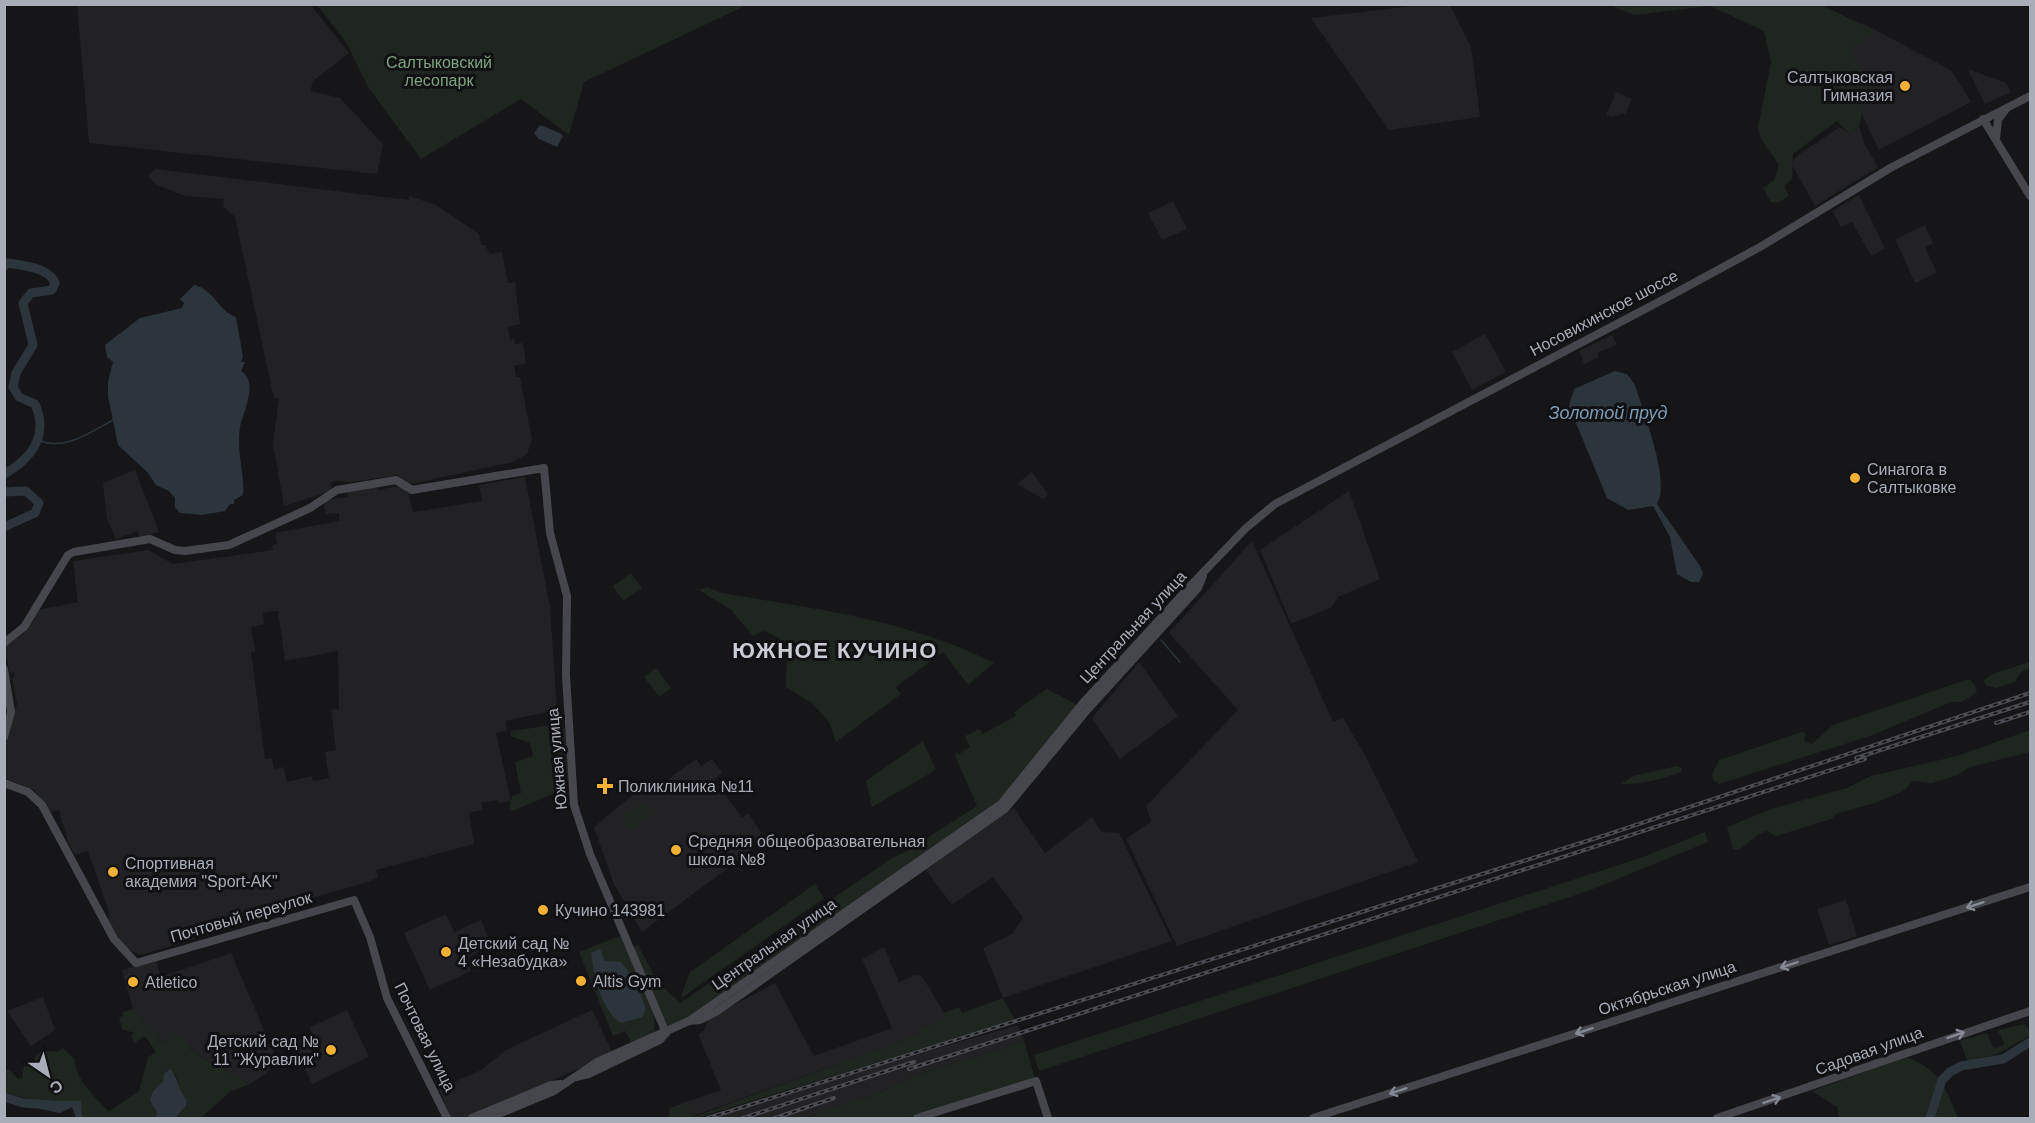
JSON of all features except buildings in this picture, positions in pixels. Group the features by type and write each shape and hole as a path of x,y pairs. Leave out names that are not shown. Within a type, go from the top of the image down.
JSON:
{"street":[{"name":"Носовихинское шоссе","path":"1205,573 1255,521 1296,491 1668,297 1760,247 1892,167 2031,96"},
{"path":"1997,142 1998,120 2008,108"},
{"path":"1983,119 2031,196"},
{"name":"Южная улица","path":"4,643 24,627 68,555 74,552 150,539 175,550 185,551 229,545 310,508 337,490 396,480 412,490 544,468 550,533 567,596 566,698 574,805 595,866 666,1033"},
{"name":"Центральная улица","path":"489,1119 554,1091 560,1084 589,1074 660,1040 666,1033 689,1022 816,937 1007,798 1082,704 1205,573"},
{"path":"4,669 11,702 4,737"},
{"name":"Почтовый переулок","path":"4,783 28,792 42,805 114,939 136,963 354,900"},
{"name":"Октябрьская улица","path":"1313,1119 2031,887"},
{"name":"Почтовая улица","path":"354,900 366,925 387,998 447,1119"},
{"name":"Садовая улица","path":"1717,1119 2031,1011"},
{"path":"917,1119 1036,1081 1048,1119"},
{"name":"Центральная улица","path":"472,1119 552,1084 560,1084"}],"shaded area":[{"path":"77,5 311,5 349,53 312,82 311,91 340,98 383,144 377,174 89,143"},
{"path":"1422,5 1450,5 1471,47 1480,117 1389,130 1311,18"},
{"name":"Салтыковская Гимназия","path":"1862,23 1951,70 1971,102 1879,150 1831,50"},
{"path":"1968,69 2006,83 2011,92 1985,104"},
{"path":"1616,92 1632,99 1626,113 1611,117 1606,115"},
{"path":"1859,126 1864,143 1878,167 1815,206 1791,163 1798,155 1840,127 1849,133"},
{"path":"155,169 409,200 409,196 436,205 479,234 481,245 485,245 490,254 502,252 508,283 515,283 520,324 508,327 510,340 514,339 515,344 523,343 526,363 514,366 516,377 520,377 532,440 527,454 513,462 410,484 397,475 351,482 337,481 330,483 332,491 284,506 273,444 279,398 274,399 235,217 223,206 224,199 185,196 157,185 148,176"},
{"path":"1859,195 1885,248 1871,256 1852,222 1841,227 1832,211"},
{"path":"1173,201 1187,229 1162,240 1148,213"},
{"path":"1925,225 1933,243 1925,247 1937,273 1915,283 1895,239"},
{"path":"1485,334 1506,372 1472,390 1452,352"},
{"path":"1612,335 1617,345 1597,353 1599,357 1584,364 1579,351"},
{"path":"135,470 159,532 140,538 137,531 116,539 107,519 103,483"},
{"path":"1032,472 1048,494 1043,499 1017,484"},
{"path":"525,477 550,607 557,710 505,721 507,730 496,733 511,801 498,803 497,800 481,803 482,810 469,813 474,844 376,870 378,877 368,882 301,901 286,912 140,955 123,947 108,921 110,915 88,851 75,855 68,842 59,810 51,812 34,790 5,778 5,743 17,704 12,678 15,677 14,672 10,672 4,647 23,634 38,610 78,602 73,561 148,550 173,564 273,550 272,545 277,544 275,533 339,521 339,513 325,514 324,500 348,497 347,490 377,485 378,490 399,486 408,492 413,512 482,501 479,485","holes":["278,611 285,661 338,651 339,709 331,710 336,750 325,752 329,778 313,781 312,776 287,782 284,767 274,769 272,758 265,759 251,652 255,651 251,627 264,624 263,613"]},
{"path":"1349,491 1380,579 1338,597 1332,607 1291,624 1260,550"},
{"path":"1252,541 1333,722 1343,718 1366,757 1418,862 1177,946 1126,839 1151,822 1146,806 1238,710 1169,633"},
{"path":"1139,662 1178,716 1120,759 1092,718"},
{"name":"Средняя общеобразовательная школа №8","path":"696,759 701,766 712,759 722,773 714,779 742,818 748,813 761,832 757,843 744,856 642,932 614,884 594,827 646,784 652,791"},
{"path":"1014,808 1045,853 1092,817 1102,832 1119,833 1172,941 1003,998 983,948 1012,934 1023,918 993,877 952,905 925,869"},
{"path":"1846,900 1857,936 1829,945 1817,909"},
{"name":"Детский сад № 4 «Незабудка»","path":"446,914 454,932 481,920 492,946 465,958 471,971 430,990 404,933"},
{"path":"884,947 899,982 915,975 922,976 944,1013 944,1020 920,1029 921,1034 693,1116 686,1102 721,1090 698,1034 704,1031 708,1019 775,983 814,1056 892,1028 862,959"},
{"path":"231,953 276,1058 267,1073 250,1084 193,1052 192,1048 169,1030 169,1041 165,1043 133,1009 122,970 156,960 161,977"},
{"path":"43,997 55,1030 31,1046 7,1011"},
{"name":"Детский сад № 11 \"Журавлик\"","path":"347,1010 369,1057 312,1084 293,1043 312,1034 310,1027"},
{"path":"592,1010 613,1054 465,1118 451,1118 439,1089 481,1070 506,1050"},
{"path":"1018,1025 1024,1041 914,1076 874,1095 816,1112 805,1118 700,1118"}],"green space":[{"name":"Салтыковский лесопарк","path":"317,5 747,5 584,82 569,135 521,99 421,159 368,87 346,42"},
{"path":"1610,5 1821,5 1876,31 1849,50 1861,71 1866,86 1865,103 1859,126 1849,133 1837,121 1793,154 1792,179 1784,186 1789,196 1777,203 1771,202 1763,188 1774,180 1779,165 1761,139 1758,127 1771,62 1764,31 1710,6 1634,15"},
{"path":"631,573 642,588 623,601 613,586"},
{"path":"707,587 721,593 826,611 894,626 961,648 994,663 968,685 943,652 896,687 901,694 836,742 829,722 812,703 786,687 787,653 782,641 763,631 753,636 731,610 699,590"},
{"path":"2030,662 2030,668 2021,672 2015,682 1996,688 1985,685 1984,680 1995,673"},
{"path":"656,668 671,688 659,697 644,677"},
{"path":"1969,679 1975,685 1977,692 1962,702 1951,702 1870,736 1719,784 1713,780 1712,775 1719,760 1802,732 1806,734 1804,741 1812,744 1833,725"},
{"path":"1047,689 1074,703 1076,707 1006,797 710,1005 670,1027 666,1025 633,947 638,945 657,981 680,1003 892,858 907,851 977,806 955,756 957,752 959,754 970,747 965,736 979,729 983,734 1016,716 1014,712"},
{"path":"560,724 565,729 568,780 555,793 513,811 509,808 512,796 521,793 515,762 533,756 530,743 511,736 511,731"},
{"path":"2030,730 2030,752 1970,767 1958,775 1932,783 1913,781 1903,791 1878,802 1836,814 1831,819 1776,836 1767,831 1741,848 1733,849 1727,827 1771,809 1847,788 1871,776 1957,756"},
{"path":"923,741 936,770 872,807 866,781"},
{"path":"1677,766 1682,768 1681,772 1644,782 1621,784 1633,776"},
{"path":"642,803 651,814 631,830 622,819"},
{"path":"1705,832 1708,842 1588,891 1039,1071 1034,1055 1643,857"},
{"path":"815,884 824,898 680,999 690,972"},
{"path":"620,936 649,998 655,1023 654,1033 632,1044 625,1031 613,1036 579,952"},
{"path":"1003,998 1015,1020 697,1118 663,1118 669,1116 670,1108 686,1102 693,1116 696,1116 920,1034 919,1029 944,1020 944,1013 959,1007 962,1013"},
{"path":"133,1009 165,1043 168,1041 169,1029 189,1044 193,1052 250,1084 231,1091 201,1118 175,1118 186,1106 187,1100 180,1093 176,1075 167,1070 154,1110 157,1113 155,1118 82,1118 78,1102 35,1101 5,1092 5,1070 10,1070 18,1079 22,1078 24,1066 36,1067 38,1064 34,1059 39,1054 47,1051 57,1052 63,1048 75,1059 78,1073 87,1088 109,1111 139,1091 148,1057 156,1052 145,1036 134,1043 131,1036 134,1033 122,1029 119,1017 123,1016 123,1012"},
{"path":"2025,1024 2030,1031 2030,1036 1995,1055 1967,1061 1960,1041 1987,1033 1994,1049 2005,1044 1997,1030"},
{"path":"1024,1041 1035,1078 908,1118 805,1118 816,1115 815,1112 874,1095 914,1076"},
{"path":"1906,1057 1927,1067 1940,1080 1958,1118 1839,1118 1837,1107 1812,1091"}],"water":[{"path":"540,125 563,136 557,147 539,139 534,133"},
{"path":"194,285 207,291 225,310 236,317 243,357 241,362 245,362 241,371 249,382 248,398 239,436 243,495 234,500 234,504 230,504 225,511 202,515 180,513 175,507 175,498 169,491 156,485 148,473 118,445 108,396 108,381 113,362 107,357 105,345 140,318 182,308 184,303 180,299"},
{"name":"Золотой пруд","path":"1615,371 1627,374 1635,385 1654,446 1661,479 1657,504 1700,566 1703,574 1699,582 1691,582 1677,574 1670,537 1653,506 1628,510 1607,498 1569,406 1574,389"},
{"path":"600,949 605,961 621,962 635,980 646,1009 642,1017 621,1023 608,1010 597,981 591,953"},
{"path":"170,1069 187,1100 186,1106 175,1118 155,1118 157,1113 150,1100 153,1091 163,1082 164,1074"},
{"path":"43,1101 81,1101 82,1118 76,1118 72,1107 60,1113 40,1109"}],"waterway":[{"path":"4,266 8,263 35,268 47,274 55,283 52,290 31,293 23,303 33,345 16,373 13,387 19,397 35,404 40,426 35,445 29,454 4,474"},
{"path":"37,439 56,444 66,442 86,435 113,420"},
{"path":"4,492 26,491 39,503 35,513 4,527"},
{"path":"1161,640 1180,662"},
{"path":"1930,1118 1942,1080 1950,1072 1961,1066 2003,1059 2030,1042"},
{"path":"4,1097 23,1103 52,1105"}],"railway":[{"path":"708,1118 1606,835 2030,693"},
{"path":"1856,758 2030,702"},
{"path":"1996,723 2030,712"},
{"path":"909,1069 1865,759"},
{"path":"743,1118 914,1062"},
{"path":"775,1118 834,1098"}],"place":[{"name":"Салтыковская Гимназия","path":"1905,86"},
{"name":"Синагога в Салтыковке","path":"1855,478"},
{"name":"Поликлиника №11","path":"605,786"},
{"name":"Средняя общеобразовательная школа №8","path":"676,850"},
{"name":"Спортивная академия \"Sport-AK\"","path":"113,872"},
{"name":"Кучино 143981","path":"543,910"},
{"name":"Детский сад № 4 «Незабудка»","path":"446,952"},
{"name":"Altis Gym","path":"581,981"},
{"name":"Atletico","path":"133,982"},
{"name":"Детский сад № 11 \"Журавлик\"","path":"331,1050"}],"district":[{"name":"ЮЖНОЕ КУЧИНО","path":"835,650"}]}
